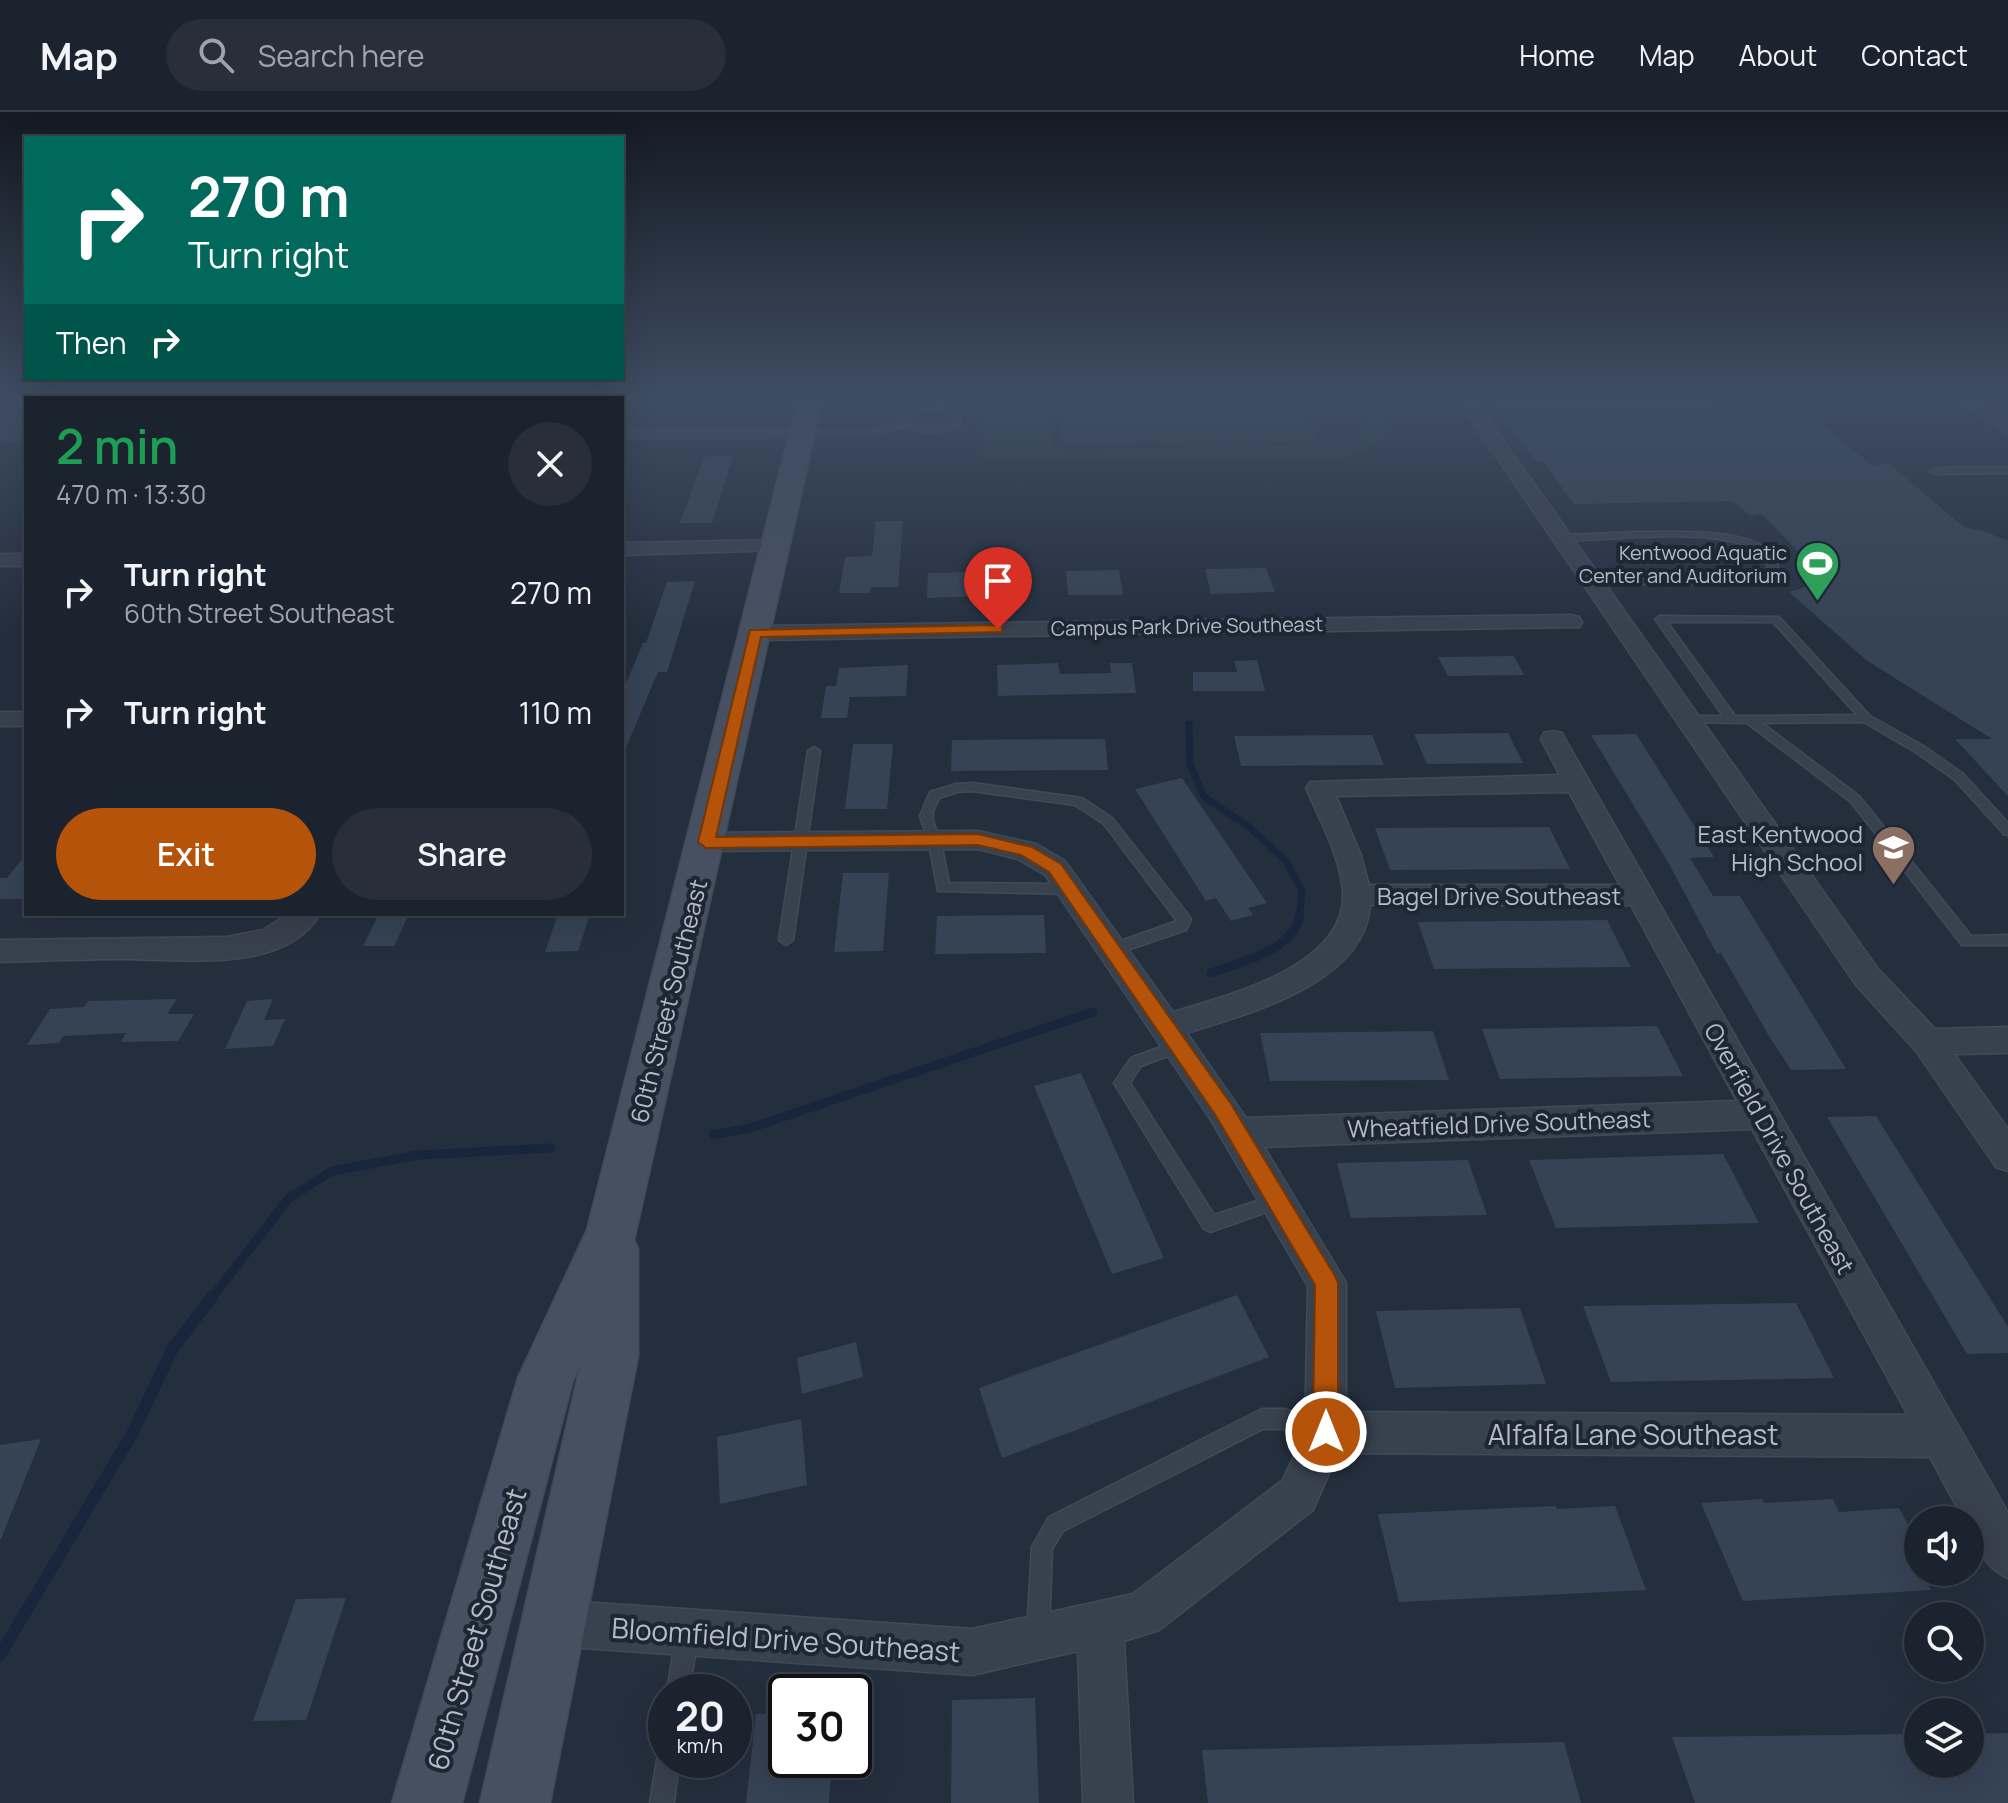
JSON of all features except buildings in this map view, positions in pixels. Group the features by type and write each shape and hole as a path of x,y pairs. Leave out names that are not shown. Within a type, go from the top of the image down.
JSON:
{"main road":[{"name":"60th Street Southeast","path":"427,1803 546,1378 612,1232 792,475"},
{"name":"60th Street Southeast","path":"515,1803 610,1356 612,1232"}],"street":[{"path":"1519,475 1867,977 1927,1042 2008,1156"},
{"path":"624,549 776,546"},
{"path":"0,560 24,560"},
{"name":"Campus Park Drive Southeast","path":"755,633 1571,622"},
{"path":"0,719 24,719"},
{"name":"Overfield Drive Southeast","path":"1553,739 2008,1556"},
{"path":"1172,1036 1323,964 1352,932 1358,895 1340,838 1319,788 1578,783"},
{"name":"Bloomfield Drive Southeast","path":"553,1623 972,1652 1143,1614 1298,1495 1326,1432 1327,1283 1237,1133 1055,868 1026,851 978,840 706,842"},
{"name":"Bagel Drive Southeast","path":"1358,895 1640,895"},
{"path":"0,951 137,948 200,952 283,935 304,916"},
{"path":"1927,1042 2008,1040"},
{"name":"Wheatfield Drive Southeast","path":"1237,1133 1762,1114"},
{"name":"Alfalfa Lane Southeast","path":"1326,1432 1941,1436"},
{"path":"1100,1623 1108,1803"}],"lane":[{"path":"1564,538 1712,536 1737,540 1765,551 1773,566 1768,576 1749,580 1594,582"},
{"path":"1732,720 1660,619 1775,619 1866,718 1921,750 1959,777 2008,831"},
{"path":"1689,720 1866,718"},
{"path":"1751,720 1855,799 1967,941 2008,940"},
{"path":"786,940 814,751"},
{"path":"935,840 926,825 928,805 940,791 956,788 1061,796 1099,812 1184,920 1181,926 1112,950"},
{"path":"1172,1036 1136,1062 1122,1083 1210,1224 1278,1201"},
{"path":"1038,1637 1042,1547 1056,1524 1262,1419 1284,1419 1326,1432"},
{"path":"681,1674 687,1632"},
{"path":"662,1803 665,1778"}],"waterway":[{"path":"1189,724 1190,764 1204,797 1249,827 1285,860 1302,890 1300,914"},
{"path":"1211,973 1266,953 1279,945 1297,925 1300,912"},
{"path":"713,1135 750,1128 1093,1012"},
{"path":"211,1299 289,1198 332,1171 418,1155 551,1148"},
{"path":"0,1655 132,1434 173,1348 212,1297"}],"place":[{"name":"Kentwood Aquatic Center and Auditorium","path":"1818,603"},
{"name":"East Kentwood High School","path":"1894,886"}],"route":[{"path":"998,629 755,633 706,842 978,840 1026,851 1055,868 1223,1110 1327,1283 1326,1432"}]}
